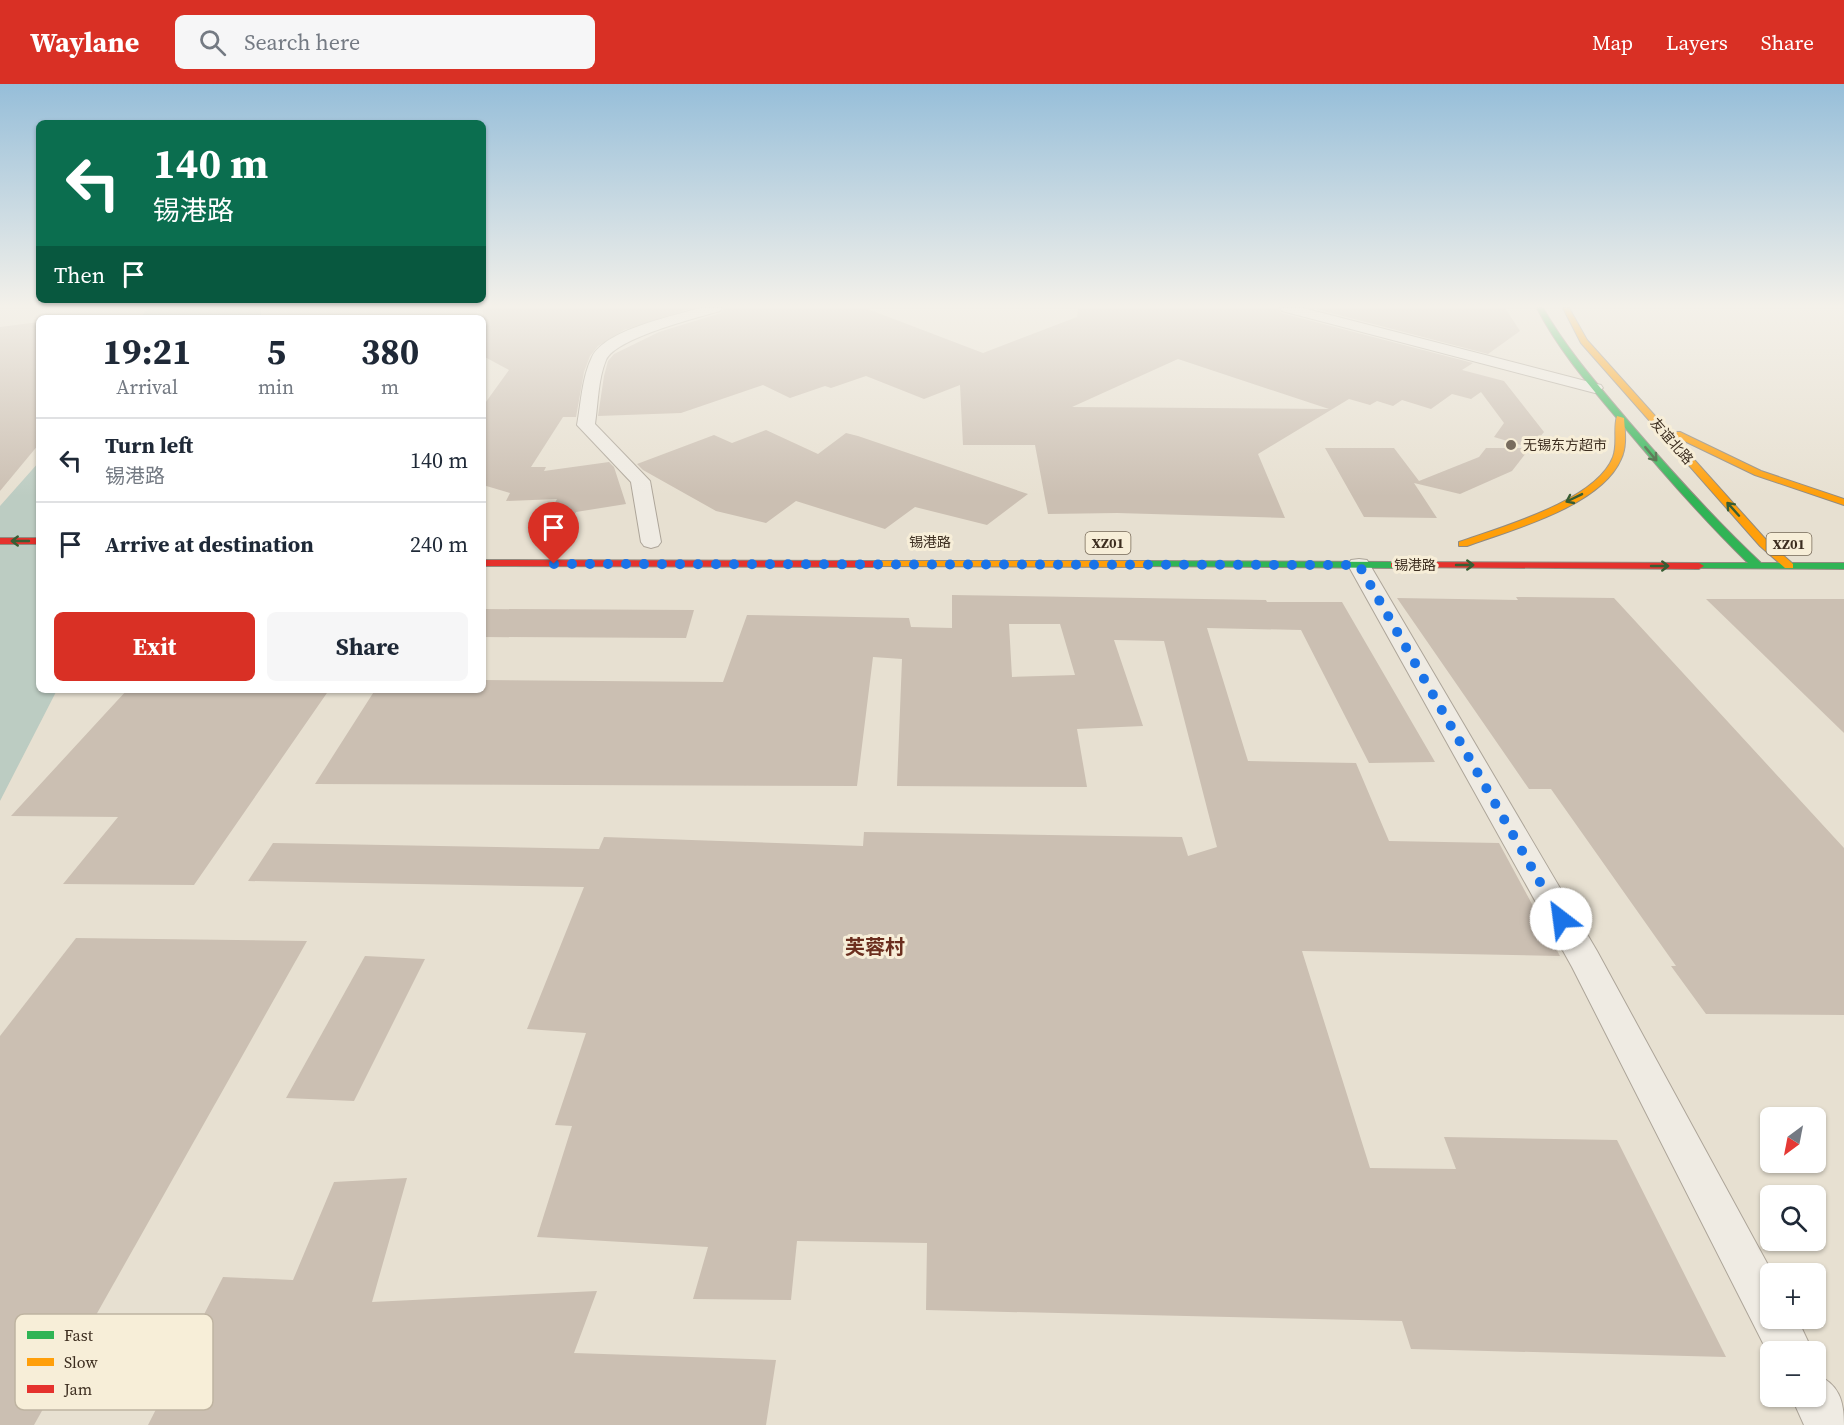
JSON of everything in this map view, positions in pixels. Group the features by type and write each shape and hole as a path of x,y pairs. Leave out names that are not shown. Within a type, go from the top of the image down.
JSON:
{"main road":[{"name":"友谊北路","path":"1582,371 1679,488 1733,544 1758,566"},
{"name":"友谊北路","path":"1611,371 1764,544 1789,566"},
{"path":"1510,544 1457,544 1536,516 1592,489 1615,464 1619,454 1620,418"},
{"path":"1657,422 1724,460 1803,490 1844,502"},
{"path":"0,541 36,541"},
{"name":"XZ01","path":"1710,544 1784,544"},
{"name":"锡港路","path":"486,563 1789,566 1841,568"}],"street":[{"path":"597,371 586,425 640,481 651,542"},
{"path":"1528,371 1595,388"},
{"path":"1359,565 1585,960 1760,1293"},
{"path":"1820,1407 1829,1425"}],"shaded area":[{"path":"36,465 36,693 55,693 0,801 0,506"}],"building":[{"path":"0,371 36,371 36,448 0,491"},
{"path":"509,371 585,371 576,417 563,417 531,467 546,467 544,471 609,462 614,467 626,504 576,512 573,517 547,517 557,499 506,501 510,493 486,486 486,402"},
{"path":"605,371 1152,371 1072,407 1329,409 1213,371 1464,371 1504,381 1544,432 1531,448 1494,437 1504,423 1481,392 1471,399 1452,394 1431,409 1402,400 1393,406 1377,401 1370,405 1349,399 1258,454 1285,518 1117,513 1048,514 1035,445 963,445 960,385 924,399 866,376 790,398 763,385 681,413 598,416"},
{"path":"766,430 818,454 846,433 1028,494 987,525 915,507 885,529 796,501 766,523 716,511 643,470 637,464 714,435 732,443"},
{"path":"1325,448 1394,448 1419,481 1479,457 1486,448 1530,448 1512,471 1460,494 1414,483 1437,518 1364,517"},
{"path":"952,595 1342,602 1435,762 1369,763 1301,630 1207,628 1248,761 1356,763 1389,841 1499,843 1560,956 1302,951 1370,1168 1456,1169 1444,1137 1617,1140 1726,1357 1411,1349 1402,1321 926,1310 927,1243 797,1241 791,1300 693,1299 708,1247 537,1237 572,1126 555,1125 586,1033 527,1029 584,887 248,881 273,843 599,849 604,837 863,846 864,832 1182,837 1188,856 1217,847 1164,641 1114,640 1143,726 1077,729 1087,787 897,786 902,659 873,657 857,786 315,784 373,693 486,693 486,680 723,682 747,615 909,618 911,627 952,628","holes":["1009,624 1060,624 1075,675 1012,677"]},
{"path":"1516,597 1614,598 1844,848 1844,1015 1706,1014 1671,966 1676,966 1551,789 1529,789 1397,598 1518,600"},
{"path":"1706,599 1844,599 1844,733"},
{"path":"486,609 694,610 686,638 486,637"},
{"path":"124,693 327,693 194,885 63,884 118,817 11,816"},
{"path":"76,938 307,941 97,1314 15,1314 15,1410 42,1410 34,1425 0,1425 0,1036"},
{"path":"365,956 425,959 354,1101 286,1098"},
{"path":"407,1178 372,1302 597,1291 574,1353 776,1360 766,1425 148,1425 156,1410 213,1410 213,1314 204,1314 223,1277 293,1280 334,1182"}],"traffic: fast":[{"path":"1581,371 1687,494 1758,566"},
{"path":"1144,564 1395,565"},
{"path":"1699,566 1844,566"}],"traffic: slow":[{"path":"1610,371 1764,544 1789,566"},
{"path":"1463,544 1546,514 1587,492 1603,478 1618,458 1621,441 1620,418"},
{"path":"1677,434 1758,473 1844,502"},
{"path":"873,564 1144,564"}],"traffic: jam":[{"path":"0,541 36,541"},
{"path":"486,563 873,564"},
{"path":"1395,565 1699,566"}],"place":[{"name":"无锡东方超市","path":"1511,445"}],"district":[{"name":"芙蓉村","path":"875,947"}],"route":[{"path":"554,564 1359,565 1561,919"}]}
